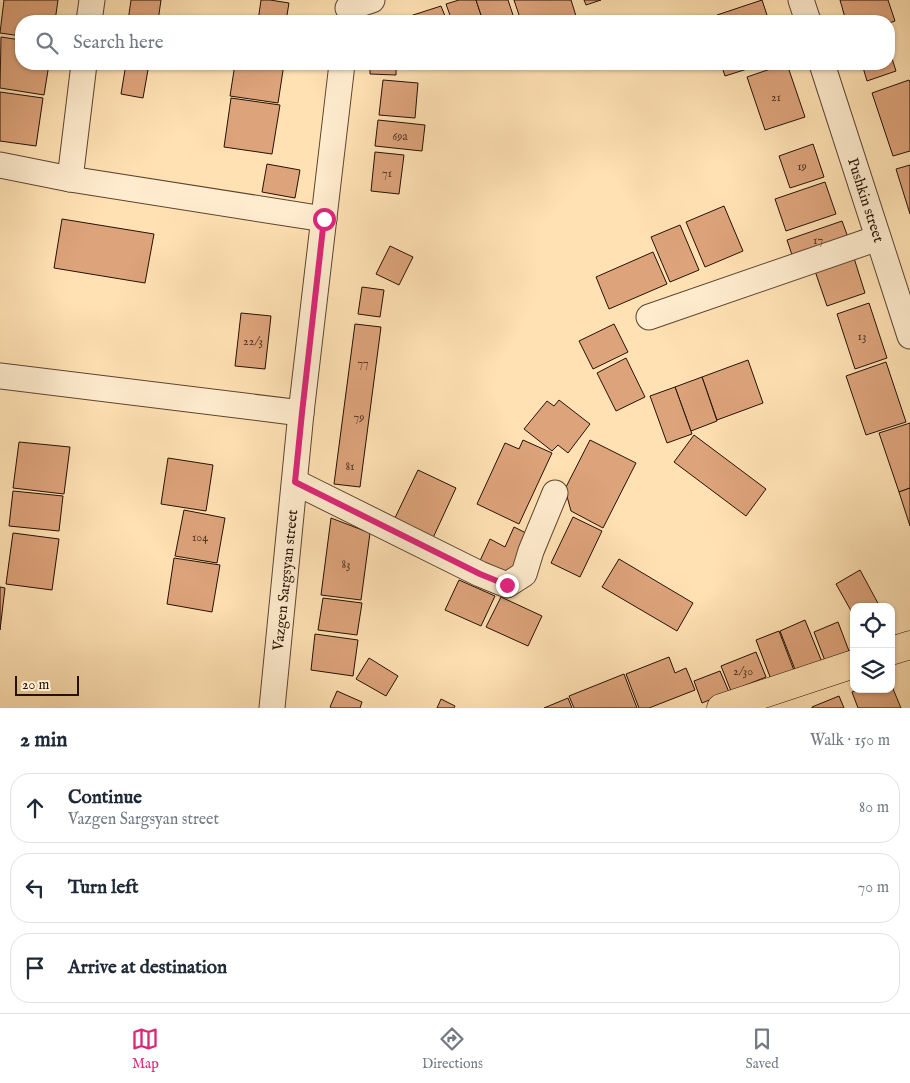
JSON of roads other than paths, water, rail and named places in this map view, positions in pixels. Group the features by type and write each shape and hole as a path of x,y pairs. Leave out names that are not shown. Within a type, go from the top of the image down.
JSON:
{"main road":[{"path":"895,650 910,645"},
{"path":"721,708 850,665"}],"street":[{"path":"90,15 92,0"},
{"path":"348,10 372,0"},
{"path":"801,0 806,15"},
{"path":"70,179 83,70"},
{"name":"Vazgen Sargsyan street","path":"272,708 302,413 341,70"},
{"name":"Pushkin street","path":"824,70 910,336"},
{"path":"0,165 70,179 324,219"},
{"path":"649,317 878,238"},
{"path":"0,379 302,413"},
{"path":"295,482 480,574 507,585 524,574 530,551 555,493"}]}
